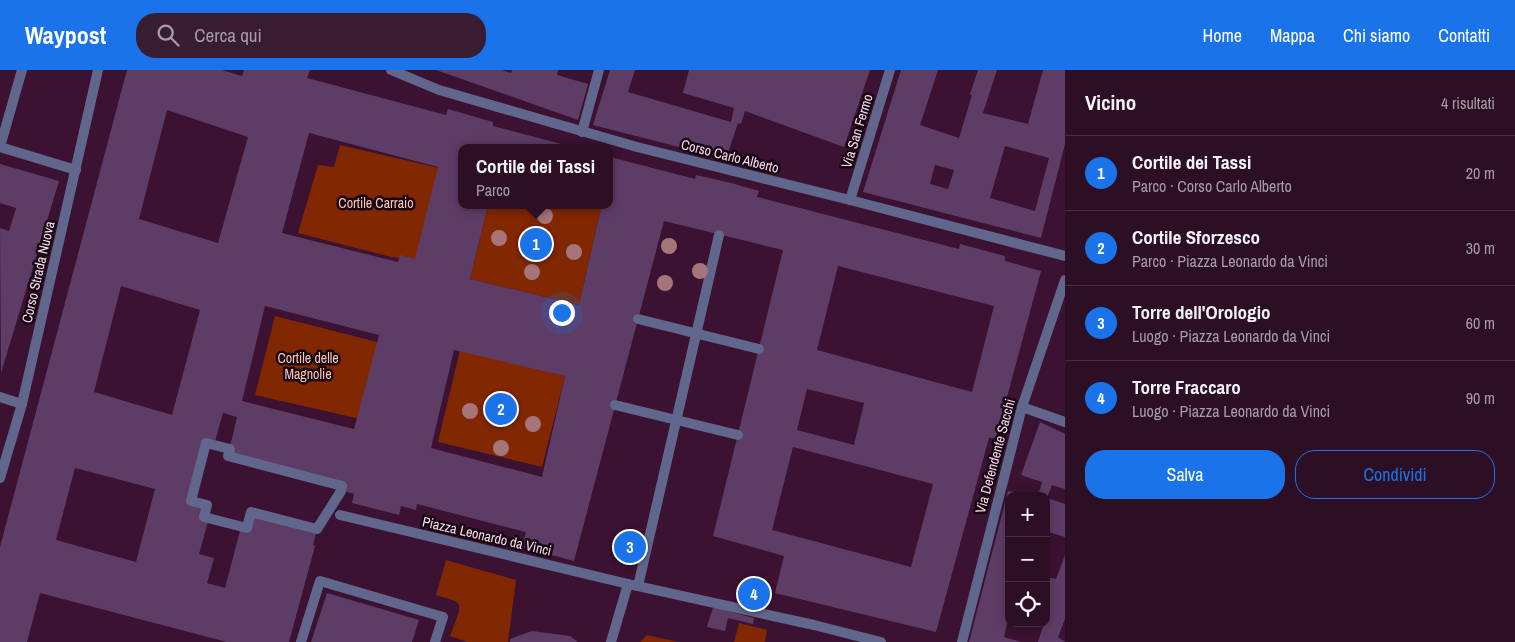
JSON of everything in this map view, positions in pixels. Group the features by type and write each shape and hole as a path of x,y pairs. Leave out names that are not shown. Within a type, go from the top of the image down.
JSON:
{"street":[{"path":"22,70 0,147 76,170"},
{"name":"Corso Strada Nuova","path":"0,478 22,404 98,70"},
{"name":"Corso Carlo Alberto","path":"392,70 439,90 582,132 1065,256"},
{"path":"582,132 600,70"},
{"name":"Via San Fermo","path":"850,200 890,70"},
{"path":"611,642 633,585 676,419 719,235"},
{"name":"Via Defendente Sacchi","path":"962,642 1022,407 1065,280"},
{"path":"638,319 759,349"},
{"path":"0,397 22,404"},
{"path":"615,405 738,434"},
{"path":"1022,407 1065,422"},
{"path":"206,443 230,449 228,456 342,486 341,491 317,529 251,512 247,528 204,517 207,505 191,501 206,443"},
{"name":"Piazza Leonardo da Vinci","path":"340,515 881,642"},
{"path":"301,642 320,581 442,617 435,642"}],"green space":[{"name":"Cortile Carraio","path":"340,145 439,168 417,260 391,257 298,233 318,165 334,167"},
{"path":"487,209 601,209 579,305 470,279"},
{"name":"Cortile delle Magnolie","path":"275,316 381,343 360,419 255,395"},
{"path":"460,350 565,376 542,467 438,442"},
{"path":"446,560 516,580 508,642 467,642 450,636 459,612 459,605 455,601 436,595"},
{"path":"739,623 767,630 765,642 734,642"},
{"path":"647,635 678,642 640,642"}],"building":[{"path":"127,70 222,70 242,76 244,70 310,70 307,78 446,115 448,109 493,122 493,126 562,144 458,144 458,209 487,209 470,279 579,305 601,209 613,209 613,158 695,179 696,175 731,183 759,191 757,197 959,249 960,244 1005,256 1005,261 1041,271 996,438 989,438 936,632 775,593 784,556 713,536 783,250 664,221 574,561 522,547 526,532 417,504 416,510 401,506 399,515 352,503 354,494 228,456 237,417 223,413 214,445 206,443 191,501 207,505 209,518 199,554 214,558 207,583 225,588 241,527 251,512 317,529 313,545 315,546 289,642 227,642 40,593 27,642 0,642 0,547","holes":["167,110 248,137 218,243 139,219","309,133 438,167 415,259 400,255 398,262 282,233","838,266 994,306 972,392 817,350","121,286 200,310 172,415 94,392","265,306 379,335 354,429 242,401","454,350 565,376 542,477 431,448","807,389 864,403 854,445 797,430","793,447 933,484 911,567 772,530","75,468 155,489 136,562 56,540"]},
{"path":"436,70 502,70 511,73 512,70 558,70 557,75 588,84 578,120"},
{"path":"610,70 635,70 628,92 731,122 734,108 683,93 689,70 870,70 844,147 745,111 741,124 738,123 726,159 593,125"},
{"path":"901,70 938,70 920,125 959,138 978,70 997,70 983,113 1028,124 1043,70 1065,70 1065,144 1041,238 863,192","holes":["1005,146 1049,158 1035,211 990,198","935,165 954,170 948,189 930,184"]},
{"path":"0,164 59,181 1,373 0,228 9,231 16,208 0,203"},
{"path":"1040,422 1065,434 1065,489 1052,485 1049,492 1039,492 1042,482 1021,475"},
{"path":"1050,499 1065,504 1065,537 1050,532"},
{"path":"1005,503 1006,627 1004,637 1021,642 969,642"},
{"path":"621,535 642,540 638,558 618,554"},
{"path":"1065,555 1065,619 1058,637 1065,642 1038,642 1043,627 1050,627 1050,578 1056,579"},
{"path":"746,585 766,589 762,604 742,599"},
{"path":"327,593 419,620 412,642 311,642"},
{"path":"713,607 754,618 753,624 728,618 725,631 707,627"},
{"path":"532,631 570,636 578,642 510,642 510,639"}],"place":[{"name":"Cortile dei Tassi","path":"536,244"},
{"name":"Cortile Sforzesco","path":"501,409"},
{"name":"Torre dell'Orologio","path":"630,547"},
{"name":"Torre Fraccaro","path":"754,594"}]}
